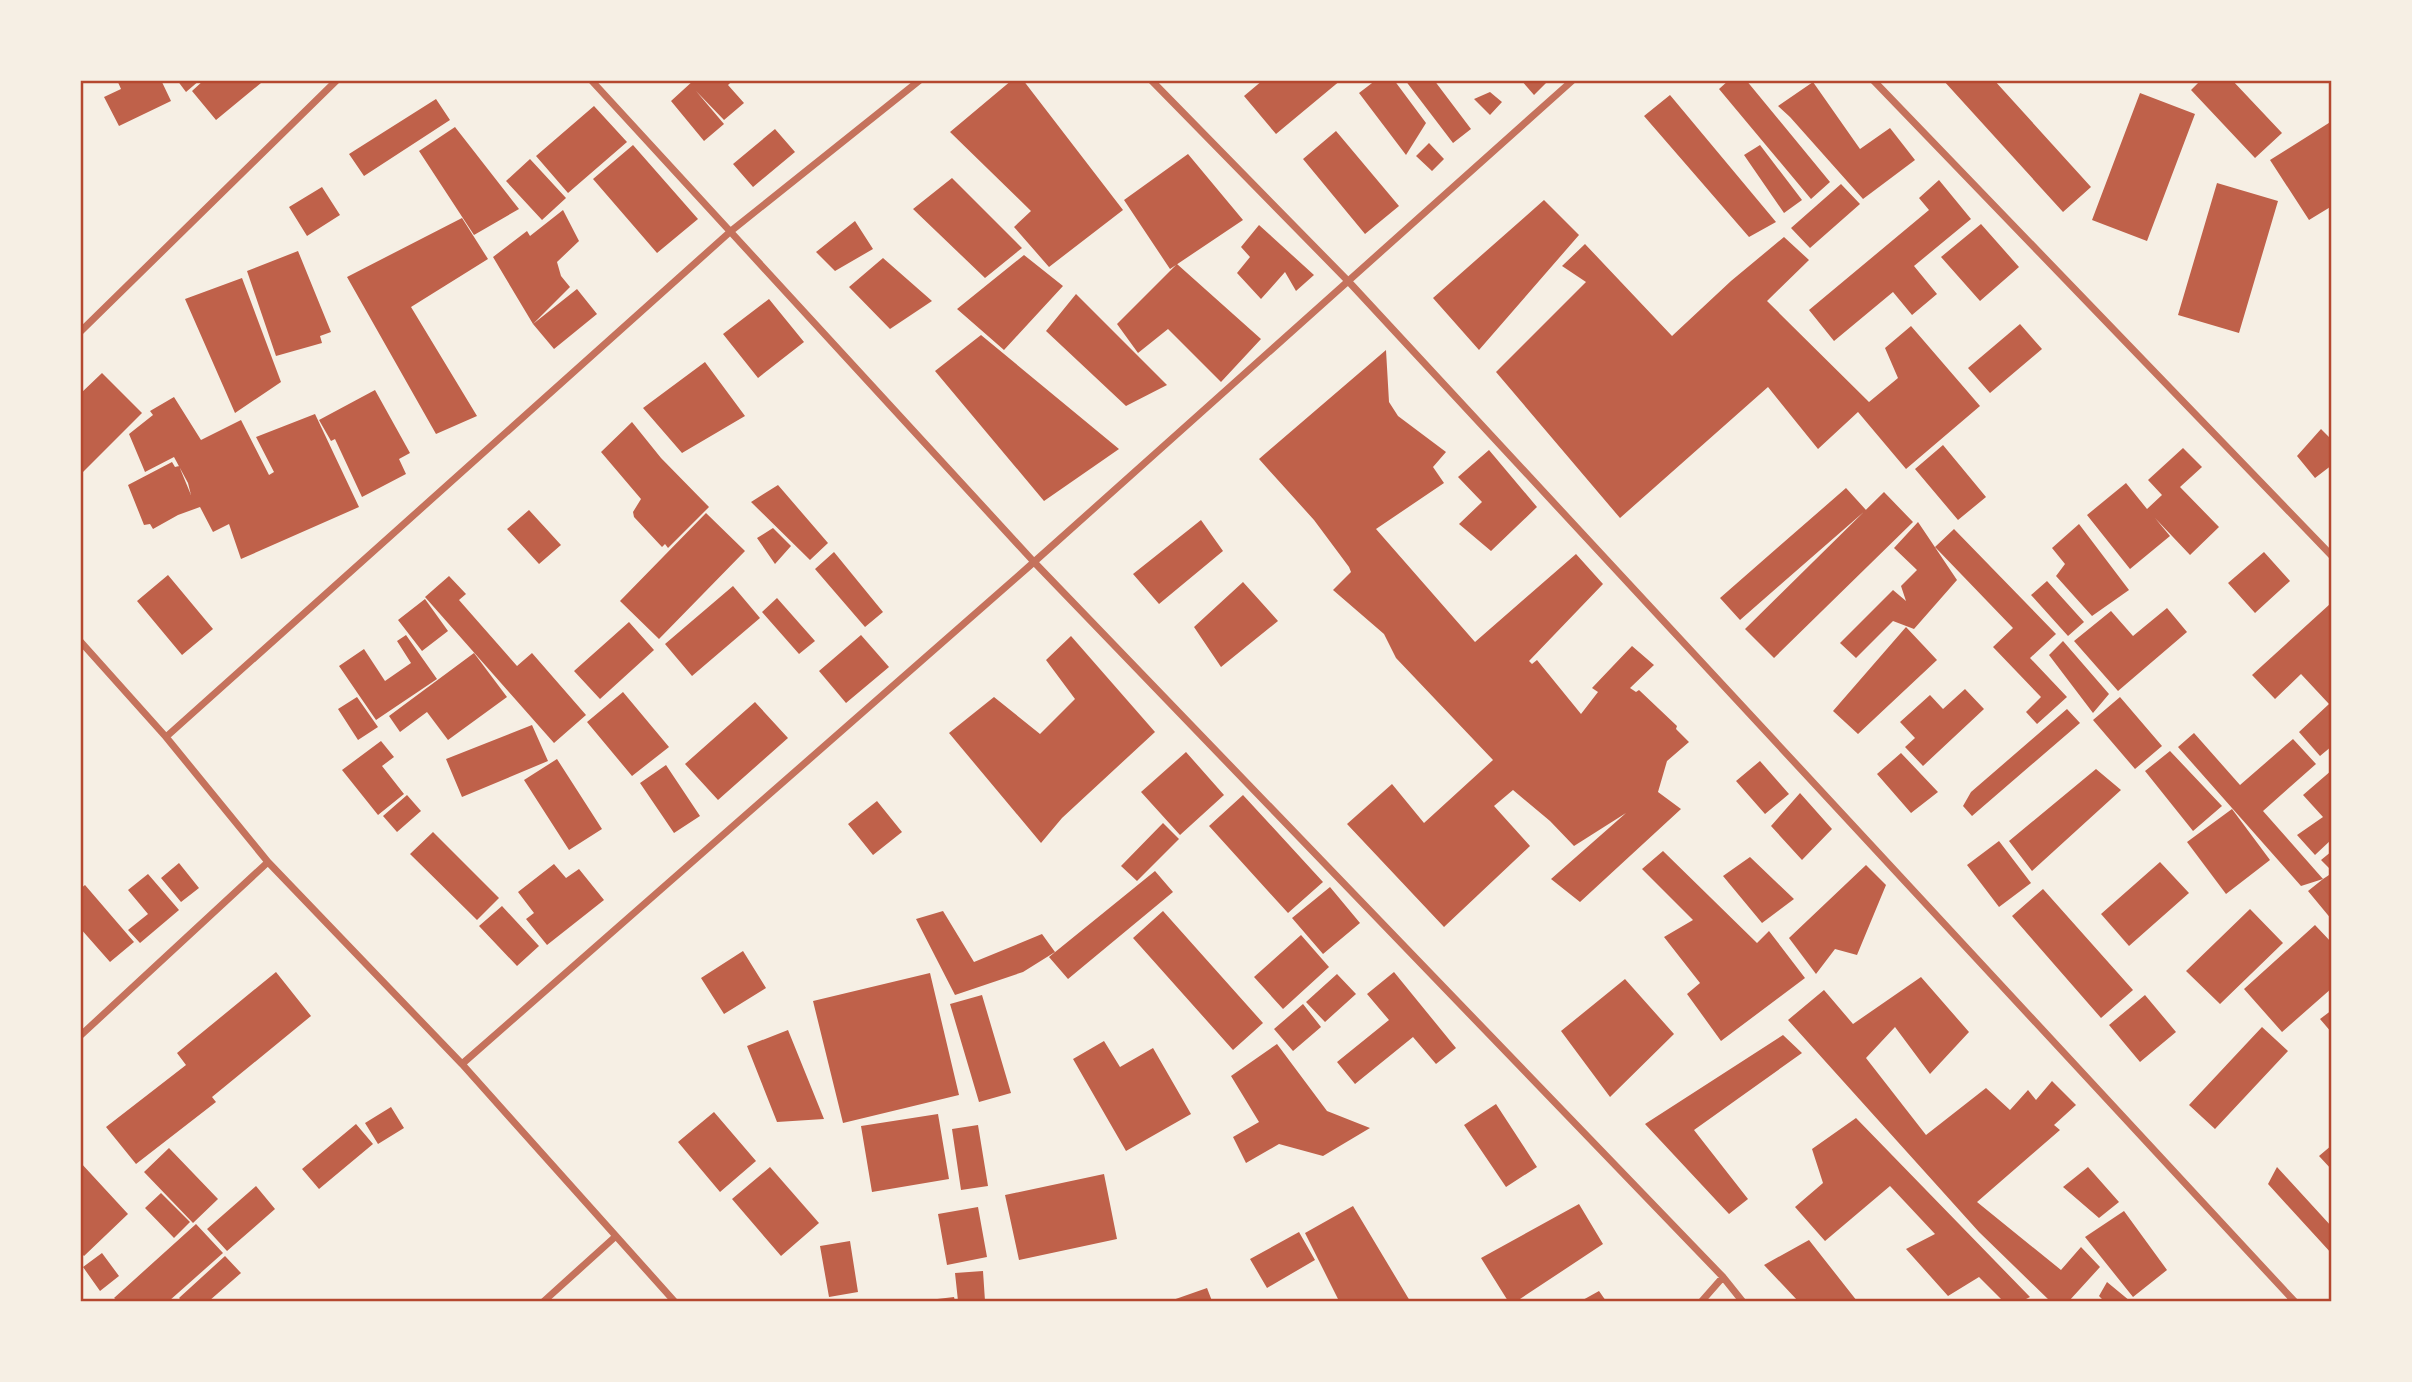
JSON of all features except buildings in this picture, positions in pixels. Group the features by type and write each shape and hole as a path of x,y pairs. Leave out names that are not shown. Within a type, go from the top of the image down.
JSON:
{"street":[{"path":"80,332 337,80"},
{"path":"591,80 1034,562 1723,1277 1743,1301"},
{"path":"166,737 731,231 920,80"},
{"path":"1151,80 1349,282 2295,1301"},
{"path":"461,1064 1034,562 1573,80"},
{"path":"1873,80 2332,556"},
{"path":"80,641 166,737 268,862 461,1064 675,1301"},
{"path":"80,1036 268,862"},
{"path":"543,1301 616,1236"},
{"path":"1701,1301 1723,1277"}]}
